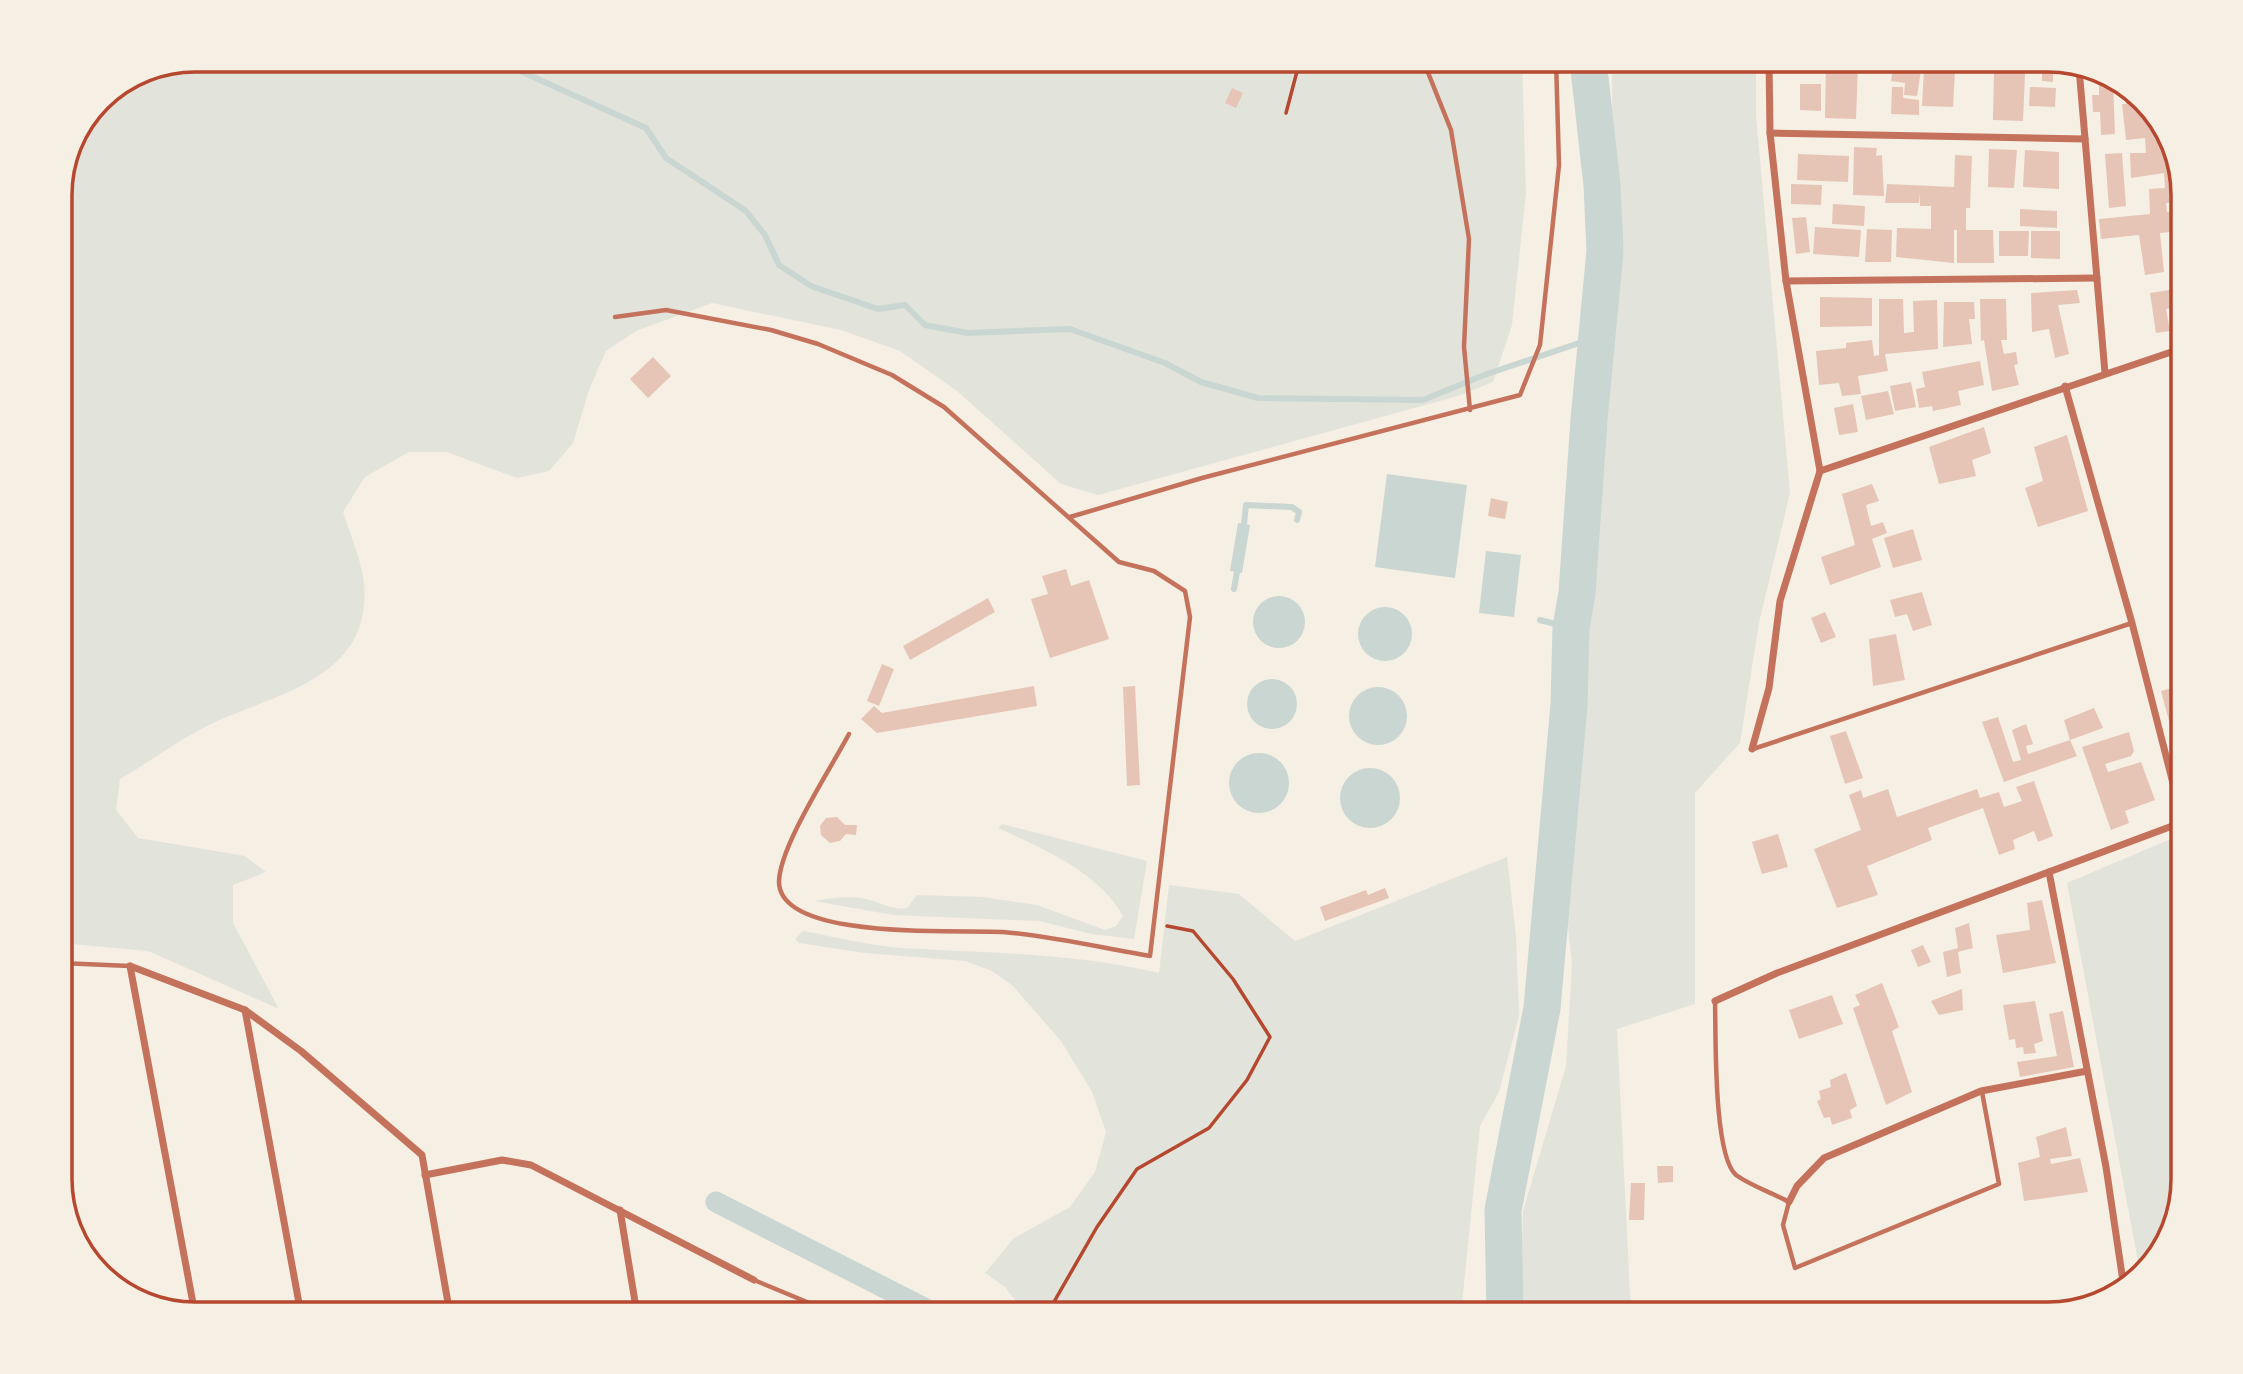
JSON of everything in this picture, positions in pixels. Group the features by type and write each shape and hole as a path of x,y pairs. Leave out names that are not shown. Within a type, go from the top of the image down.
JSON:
{"street":[{"path":"1752,749 1769,688 1780,601 1820,471 1786,281 1770,133 1769,72"},
{"path":"2080,76 2105,373"},
{"path":"1770,133 2085,139"},
{"path":"1786,281 2097,278"},
{"path":"1820,471 2171,352"},
{"path":"2065,386 2132,623 2171,775"},
{"path":"1715,1001 1777,973 2171,826"},
{"path":"2049,872 2122,1278"},
{"path":"130,966 245,1010 301,1051 422,1155 448,1302"},
{"path":"130,966 193,1302"},
{"path":"245,1010 299,1302"},
{"path":"1789,1202 1797,1186 1824,1158 1982,1091 2087,1071"},
{"path":"425,1175 502,1160 530,1165 754,1280"},
{"path":"620,1210 635,1302"}],"lane":[{"path":"1428,72 1451,130 1469,239 1464,347 1470,410"},
{"path":"1070,517 1202,478 1520,395 1540,345 1559,164 1556,72"},
{"path":"615,317 666,310 771,330 818,344 892,375 944,407 1119,562 1154,572 1185,591 1190,617 1150,956 1003,932 909,933 851,925 799,912 784,900 779,883 783,859 849,734"},
{"path":"1752,749 2132,623"},
{"path":"72,964 130,966"},
{"path":"1715,1001 1716,1093 1727,1158 1735,1174 1789,1202 1783,1225 1795,1268 1999,1184 1982,1091"},
{"path":"754,1280 807,1302"}],"path":[{"path":"1286,113 1297,72"},
{"path":"1054,1302 1097,1227 1137,1168 1209,1128 1247,1080 1270,1037 1233,979 1193,931 1154,923"}],"shaded area":[{"path":"195,72 1522,72 1526,193 1512,325 1493,382 1458,396 1098,495 1061,484 957,391 900,351 841,330 712,303 636,331 606,351 589,390 573,443 549,471 517,478 447,452 409,452 365,477 343,512 363,575 363,615 354,639 339,659 320,675 297,688 209,725 120,779 116,810 138,838 245,856 266,872 233,885 233,923 279,1009 148,951 72,944 72,187 78,155 88,133 108,108 126,92 155,78"},
{"path":"1612,72 1756,72 1756,115 1790,493 1759,623 1740,743 1695,793 1695,1004 1617,1029 1630,1302 1520,1302 1523,1211 1566,1066 1572,965 1564,888 1572,808 1564,781 1578,722 1583,579 1613,277"},
{"path":"1387,474 1467,485 1455,578 1375,567"},
{"path":"1238,523 1250,525 1242,573 1230,571"},
{"path":"1486,551 1521,555 1514,617 1479,613"},
{"path":"1279,596 1289,598 1297,604 1303,612 1303,632 1297,640 1289,646 1279,648 1269,646 1261,640 1255,632 1253,622 1255,612 1261,604 1269,598"},
{"path":"1390,607 1400,611 1408,619 1412,634 1408,649 1400,657 1380,661 1370,657 1362,649 1358,629 1362,619 1370,611"},
{"path":"1272,679 1290,686 1297,704 1290,722 1272,729 1254,722 1247,704 1254,686"},
{"path":"1378,687 1389,689 1402,700 1407,716 1405,727 1394,740 1378,745 1367,743 1354,732 1349,716 1351,705 1362,692"},
{"path":"1253,753 1265,753 1284,766 1289,783 1287,795 1276,808 1265,813 1253,813 1234,800 1229,789 1229,777 1242,758"},
{"path":"1364,768 1376,768 1395,781 1400,798 1398,810 1387,823 1376,828 1364,828 1345,815 1340,804 1340,792 1353,773"},
{"path":"1002,824 1147,861 1134,939 1091,934 1039,921 893,915 814,901 856,898 907,908 917,895 983,897 1037,905 1105,930 1116,926 1123,916 1113,900 1100,887 1068,863 998,828"},
{"path":"2171,839 2170,1195 2167,1211 2155,1241 2138,1262 2067,883"},
{"path":"1507,857 1516,936 1519,1016 1499,1092 1480,1126 1462,1302 1016,1302 1005,1287 985,1273 1014,1238 1070,1207 1095,1172 1106,1132 1092,1092 1061,1041 1013,986 992,971 965,961 865,953 799,943 795,939 803,931 891,947 1096,961 1159,973 1169,885 1239,894 1295,941"}],"building":[{"path":"1826,72 1858,72 1856,119 1825,118"},
{"path":"1892,72 1921,72 1917,96 1904,95 1905,83 1891,81"},
{"path":"1924,72 1955,72 1953,107 1922,106"},
{"path":"1994,72 2025,73 2023,121 1993,120"},
{"path":"2042,72 2053,72 2053,82 2042,81"},
{"path":"2099,83 2113,90 2115,134 2101,135 2100,112 2093,112 2092,95 2099,95"},
{"path":"1800,84 1821,84 1821,111 1800,110"},
{"path":"1892,87 1903,87 1903,98 1919,100 1919,115 1891,114"},
{"path":"2030,87 2056,88 2055,107 2029,106"},
{"path":"1232,88 1243,93 1236,108 1225,103"},
{"path":"2126,100 2146,120 2155,133 2167,163 2171,203 2166,203 2167,212 2171,212 2171,232 2160,233 2164,272 2145,275 2139,235 2101,239 2099,219 2150,214 2149,189 2165,188 2164,173 2131,178 2130,153 2146,153 2145,138 2126,140 2122,104 2126,104"},
{"path":"1854,147 1877,148 1876,156 1882,155 1884,196 1853,195"},
{"path":"1989,149 2017,150 2014,188 1988,187"},
{"path":"2025,150 2059,152 2059,189 2023,187"},
{"path":"2122,153 2126,206 2109,208 2105,154"},
{"path":"1798,154 1849,156 1848,182 1797,180"},
{"path":"1955,155 1972,156 1970,208 1966,208 1966,230 1993,230 1994,263 1957,263 1957,230 1954,230 1954,263 1896,257 1897,228 1931,229 1931,206 1920,206 1920,193 1919,203 1885,203 1887,184 1954,187"},
{"path":"1791,184 1822,185 1821,205 1791,204"},
{"path":"1833,204 1865,206 1864,226 1832,224"},
{"path":"2020,209 2057,211 2057,228 2020,226"},
{"path":"1806,217 1810,252 1796,254 1792,218"},
{"path":"1815,227 1861,230 1859,257 1813,254"},
{"path":"1867,229 1892,230 1891,262 1865,262"},
{"path":"1999,231 2029,231 2028,256 1999,256"},
{"path":"2031,231 2060,231 2060,259 2031,258"},
{"path":"2077,290 2080,303 2058,305 2069,354 2055,358 2049,329 2032,332 2031,293"},
{"path":"2171,290 2171,308 2166,309 2170,331 2156,333 2150,293"},
{"path":"1820,297 1872,298 1872,326 1820,327"},
{"path":"1879,299 1903,299 1904,333 1914,332 1913,301 1937,300 1938,349 1885,354 1888,371 1858,376 1861,394 1842,396 1839,383 1819,385 1816,351 1846,348 1846,343 1872,340 1874,356 1879,355"},
{"path":"1980,299 2006,299 2007,340 2001,340 2004,354 2016,352 2018,364 2014,365 2019,385 1992,391 1984,340 1981,341"},
{"path":"1944,302 1974,302 1975,319 1969,319 1972,344 1943,347"},
{"path":"653,357 671,376 648,398 630,379"},
{"path":"1980,361 1984,385 1958,391 1961,405 1933,411 1932,406 1919,408 1916,389 1925,387 1922,372"},
{"path":"1911,382 1916,407 1895,411 1890,386"},
{"path":"1888,391 1894,414 1866,420 1861,396"},
{"path":"1853,404 1858,432 1839,435 1834,408"},
{"path":"1984,427 1991,453 1972,460 1976,476 1939,484 1929,447"},
{"path":"2067,435 2088,511 2038,527 2025,488 2043,481 2034,447"},
{"path":"1872,484 1879,501 1866,505 1871,526 1883,522 1887,533 1872,539 1881,567 1830,585 1821,557 1855,545 1842,494"},
{"path":"1491,498 1508,502 1505,519 1488,516"},
{"path":"1913,529 1922,560 1893,568 1884,538"},
{"path":"1066,569 1071,586 1089,580 1109,639 1050,658 1031,599 1048,594 1042,576"},
{"path":"1922,592 1932,625 1913,631 1907,614 1895,617 1890,600"},
{"path":"988,598 995,612 910,660 903,646"},
{"path":"1825,612 1836,637 1821,643 1811,618"},
{"path":"1896,634 1905,680 1873,686 1869,639"},
{"path":"882,664 894,669 879,706 867,701"},
{"path":"1034,686 1037,706 877,733 861,719 874,706 882,713"},
{"path":"1135,686 1140,785 1127,786 1123,687"},
{"path":"2171,688 2171,728 2161,691"},
{"path":"2094,708 2103,728 2070,740 2064,720"},
{"path":"1998,717 2013,762 2021,760 2012,730 2026,724 2033,744 2026,746 2028,754 2070,740 2077,756 2004,782 1982,722"},
{"path":"1846,731 1863,778 1845,784 1830,736"},
{"path":"2129,732 2134,751 2131,756 2105,764 2108,772 2141,762 2155,800 2125,811 2129,823 2111,830 2082,747"},
{"path":"2034,781 2053,836 2038,842 2034,831 2013,840 2015,849 1999,855 1983,808 1928,828 1932,840 1867,866 1878,895 1837,908 1814,849 1861,830 1849,795 1861,790 1863,798 1888,789 1897,817 1977,789 1980,798 1999,792 2004,807 2022,801 2016,787"},
{"path":"837,817 845,825 857,825 856,835 846,834 840,841 830,843 821,835 820,826 826,818"},
{"path":"1778,834 1788,867 1762,874 1752,842"},
{"path":"1385,888 1389,898 1325,921 1320,907 1366,890 1368,895"},
{"path":"2042,900 2056,963 2003,973 1996,935 2030,930 2027,903"},
{"path":"1969,923 1973,948 1958,952 1961,973 1947,977 1943,952 1958,948 1955,928"},
{"path":"1923,945 1931,962 1918,967 1911,950"},
{"path":"1882,983 1899,1027 1892,1031 1912,1092 1886,1105 1853,1008 1860,1005 1855,995"},
{"path":"1962,989 1963,1010 1939,1015 1931,1001"},
{"path":"1832,995 1843,1024 1799,1039 1789,1010"},
{"path":"2035,1001 2043,1041 2034,1044 2036,1053 2024,1054 2023,1047 2016,1048 2015,1039 2009,1040 2003,1005"},
{"path":"2063,1011 2074,1067 2020,1077 2017,1062 2057,1056 2049,1014"},
{"path":"1846,1073 1857,1106 1850,1110 1852,1118 1832,1125 1830,1117 1824,1118 1817,1101 1821,1099 1819,1091 1831,1087 1830,1080"},
{"path":"2066,1127 2072,1156 2050,1159 2051,1164 2080,1158 2088,1192 2024,1201 2018,1163 2040,1157 2036,1137"},
{"path":"1657,1166 1673,1166 1673,1182 1658,1183"},
{"path":"1631,1183 1645,1183 1644,1220 1629,1220"}],"waterway":[{"path":"522,72 646,128 666,158 746,211 765,235 779,265 811,286 878,309 905,305 925,325 968,333 1070,329 1165,363 1201,382 1258,398 1423,400 1484,375 1597,337"},
{"path":"1505,1302 1503,1210 1542,1008 1569,705 1571,628 1577,593 1589,420 1605,251 1602,185 1589,72"},
{"path":"1244,524 1246,505 1292,507 1299,512 1297,520"},
{"path":"1234,589 1237,572"},
{"path":"1540,620 1571,628"},
{"path":"716,1202 912,1302"}]}
